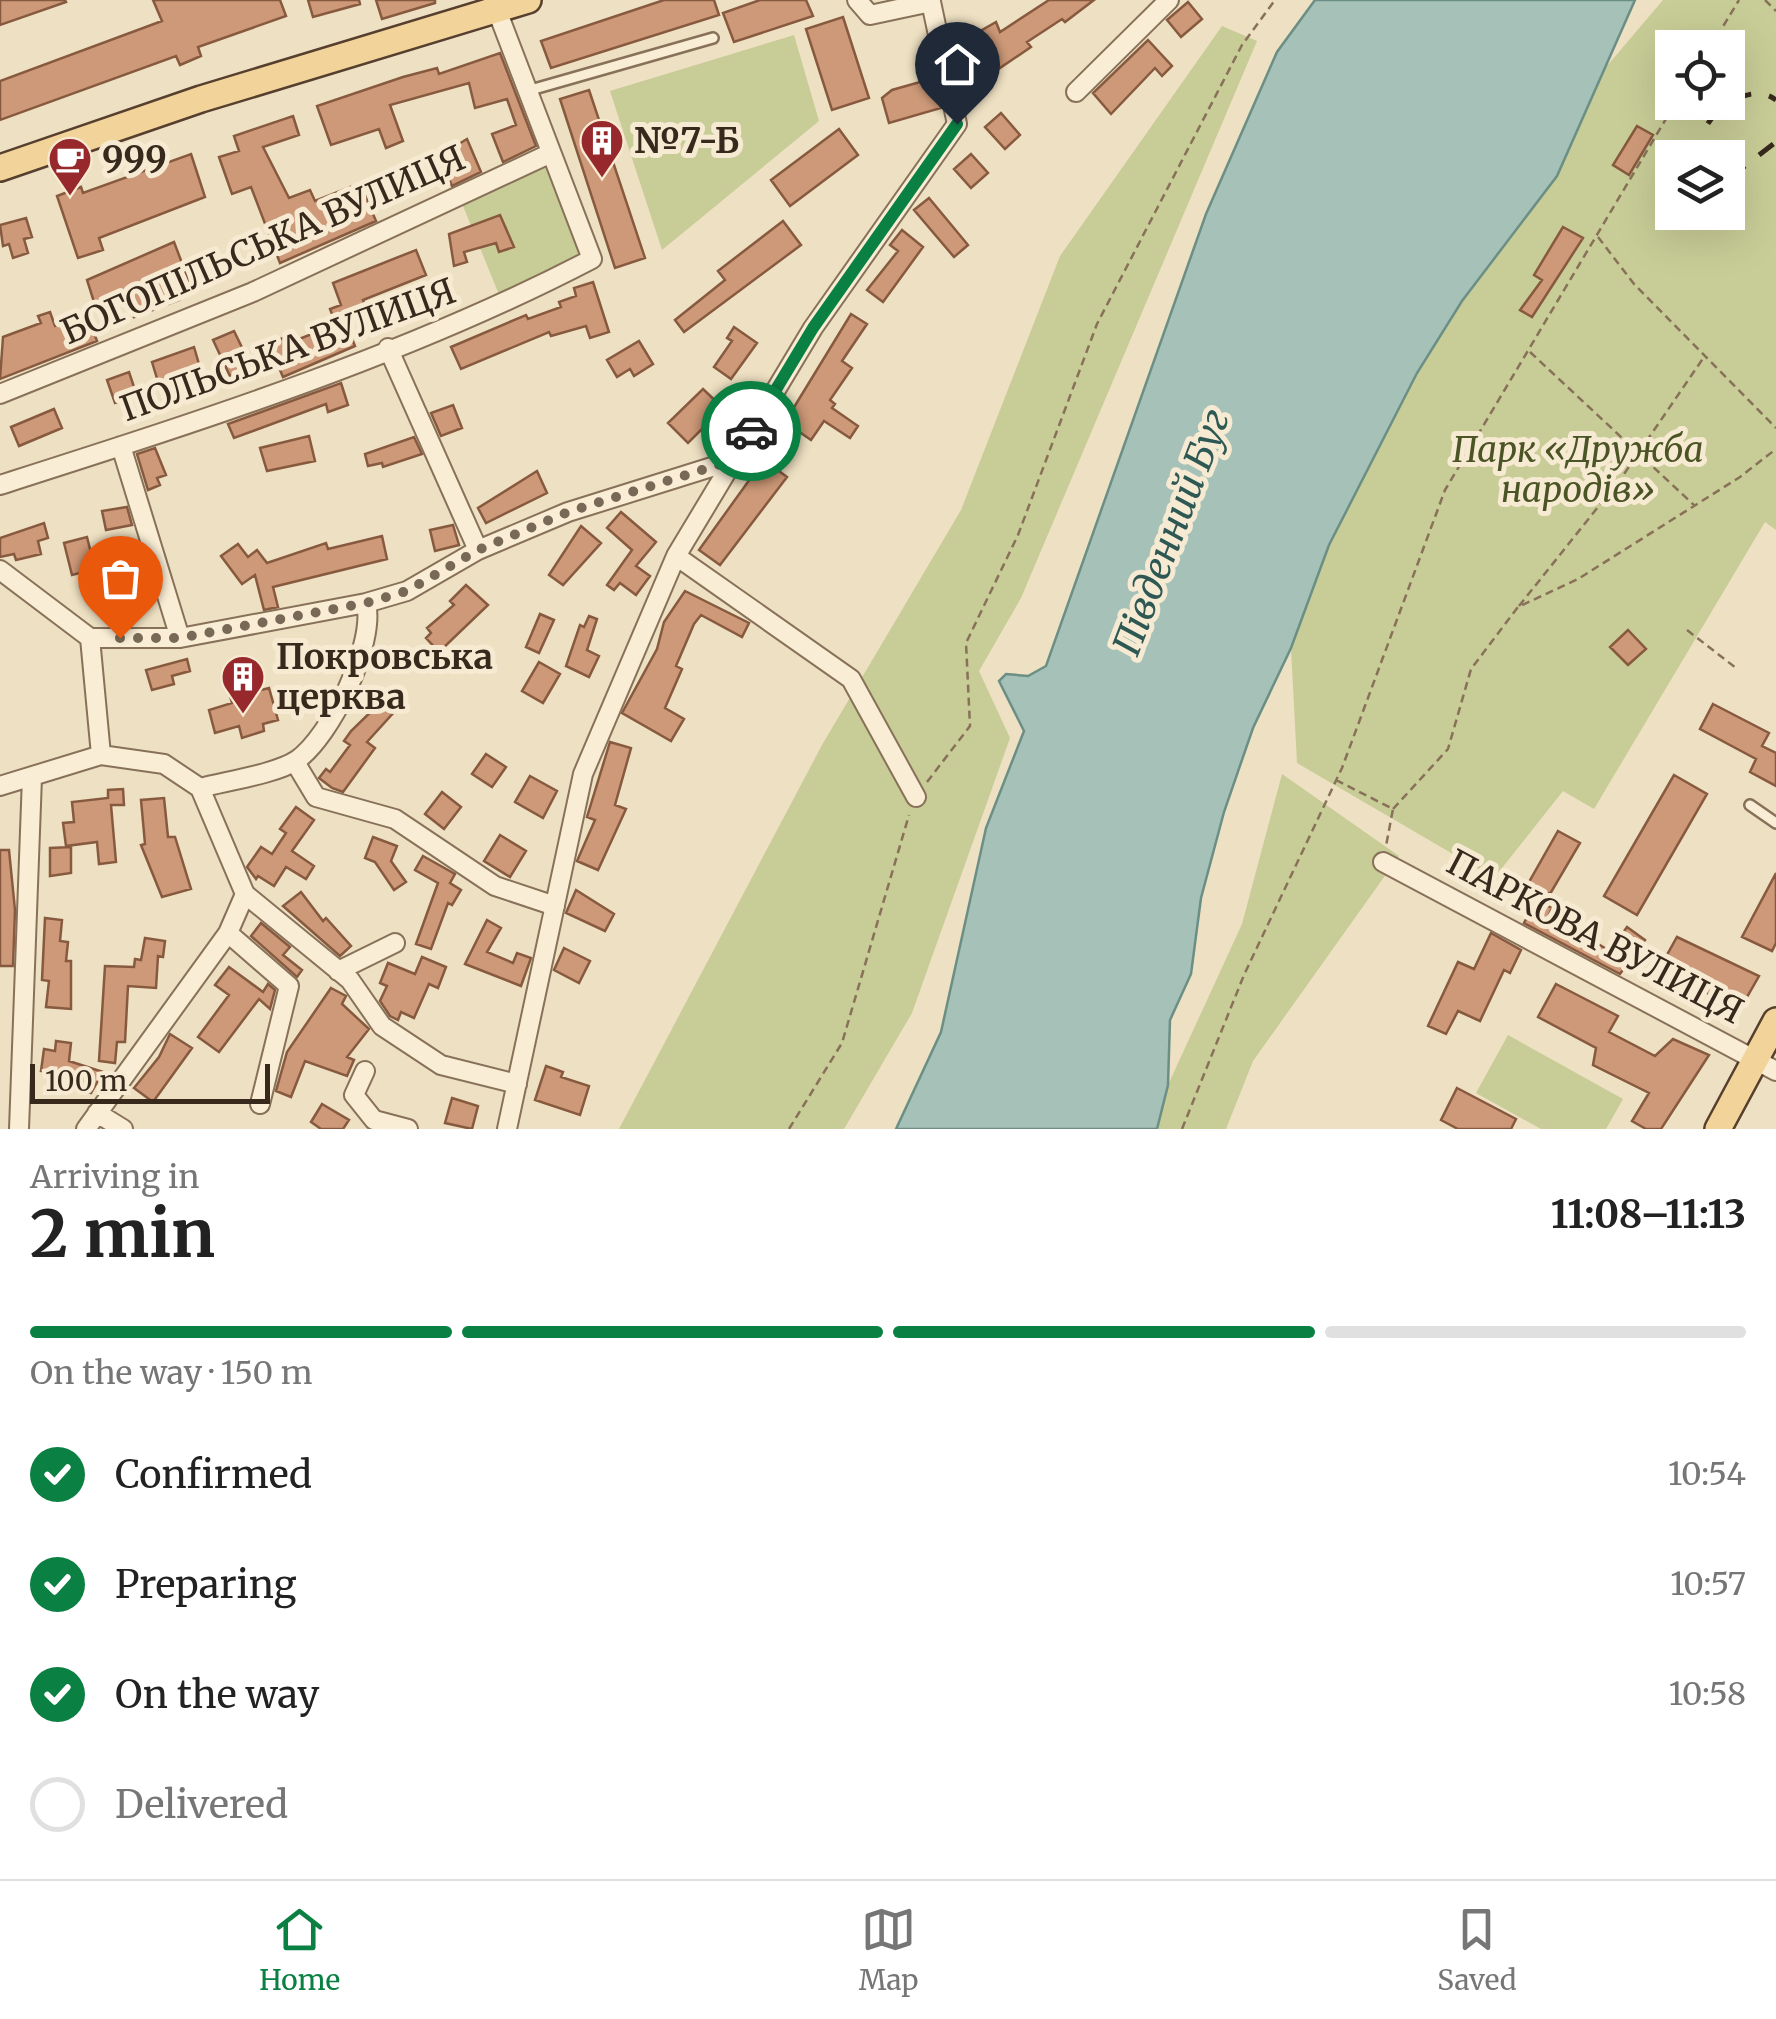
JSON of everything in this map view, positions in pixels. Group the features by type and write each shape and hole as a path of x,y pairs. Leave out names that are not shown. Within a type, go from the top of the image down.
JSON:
{"main road":[{"path":"0,168 201,99 495,6 528,0"},
{"path":"1718,1129 1766,1065 1776,1021"}],"street":[{"path":"507,1129 583,774 676,556 813,328 957,124 934,1 870,15 856,0"},
{"path":"1076,92 1169,0"},
{"path":"495,6 551,153"},
{"name":"ПОЛЬСЬКА ВУЛИЦЯ","path":"0,484 121,446 504,305 592,259 551,153"},
{"name":"БОГОПІЛЬСЬКА ВУЛИЦЯ","path":"0,394 253,292 551,153"},
{"path":"388,348 478,550"},
{"path":"121,446 180,638"},
{"path":"0,570 90,638 180,638 366,603 407,591 478,550 568,512 734,460"},
{"path":"676,556 851,679 916,796"},
{"path":"200,788 295,762 320,738 353,676 371,623 366,603"},
{"path":"90,638 101,755"},
{"path":"0,786 101,755 164,764 200,788 245,894 338,971 382,1026 441,1065 517,1084"},
{"path":"295,762 316,797 395,819 495,886 555,906"},
{"path":"19,1129 32,777"},
{"name":"ПАРКОВА ВУЛИЦЯ","path":"1383,862 1766,1065"},
{"path":"86,1129 228,934 245,894"},
{"path":"228,934 288,986 260,1104"},
{"path":"338,971 395,942"},
{"path":"365,1072 354,1095 374,1120 408,1129"},
{"path":"97,1113 123,1129"}],"lane":[{"path":"527,91 713,38"},
{"path":"1750,805 1776,822"}],"path":[{"path":"789,1129 842,1043 896,850 916,796 970,726 966,643 1018,534 1098,324 1242,44 1275,0"},
{"path":"1720,30 1738,0"},
{"path":"1765,0 1776,11"},
{"path":"1182,1129 1244,975 1336,780 1446,490 1666,120"},
{"path":"1598,236 1634,284 1776,428"},
{"path":"1529,351 1695,506"},
{"path":"1383,862 1393,809 1448,749 1471,669 1640,451 1704,357"},
{"path":"1518,607 1578,579 1695,506 1776,449"},
{"path":"1687,630 1736,668"},
{"path":"1336,780 1393,809"}],"green space":[{"name":"Парк «Дружба народів»","path":"1663,0 1776,0 1776,530 1765,522 1594,809 1563,791 1494,878 1297,763 1291,648 1329,545 1417,373 1462,301 1557,176 1601,73"},
{"path":"1222,26 1257,41 1021,598 979,671 1010,738 912,1013 844,1129 619,1129 822,745 961,510 1060,256"},
{"path":"794,35 819,121 662,250 610,91"},
{"path":"547,161 588,256 502,302 461,201"},
{"path":"1282,774 1399,856 1253,1061 1226,1129 1157,1129 1168,1085 1242,924"},
{"path":"1508,1035 1623,1099 1606,1129 1541,1129 1476,1093"}],"water":[{"name":"Південний Буг","path":"1315,0 1635,0 1557,176 1462,301 1417,373 1329,545 1291,648 1253,728 1224,812 1201,898 1191,974 1170,1020 1168,1085 1157,1129 896,1129 941,1032 986,828 1024,731 999,681 1006,674 1028,676 1046,666 1206,214 1277,52"}],"building":[{"path":"0,0 65,0 66,2 0,25"},
{"path":"153,0 280,0 286,16 198,47 201,56 180,65 176,56 0,120 0,81 162,21"},
{"path":"308,0 359,0 360,4 313,17"},
{"path":"376,0 435,0 435,3 382,19"},
{"path":"664,0 714,0 719,15 551,68 541,41"},
{"path":"760,0 806,0 813,16 734,42 723,13"},
{"path":"1049,0 1094,0 1065,22 1062,19 1027,42 1031,47 994,72 990,67 974,76 956,45 996,22 1000,32"},
{"path":"1188,2 1202,19 1181,37 1167,20"},
{"path":"843,17 869,98 832,110 806,29"},
{"path":"1148,40 1172,66 1162,76 1155,68 1111,114 1093,93"},
{"path":"500,53 536,146 503,162 492,134 516,125 507,99 475,108 469,83 390,105 403,141 386,148 379,129 331,145 317,106 403,77 437,68 439,74"},
{"path":"934,78 941,108 889,123 882,98 892,90"},
{"name":"№7-Б","path":"589,90 645,258 615,268 560,99"},
{"path":"1001,113 1020,135 1005,149 985,127"},
{"path":"293,116 299,135 263,147 289,198 310,190 315,201 360,183 376,221 280,263 251,187 232,194 219,157 239,151 234,136"},
{"path":"1637,126 1653,135 1629,175 1613,165"},
{"path":"839,129 858,155 790,206 771,180"},
{"path":"467,139 481,172 452,186 439,156"},
{"path":"191,154 205,197 99,238 103,250 78,258 57,196 81,187 83,193"},
{"path":"971,154 988,173 971,188 954,169"},
{"path":"929,198 968,245 954,257 914,210"},
{"path":"500,215 514,247 499,252 496,243 464,252 467,262 454,266 449,234"},
{"path":"26,218 32,237 24,239 28,253 13,258 9,244 3,246 0,225"},
{"path":"783,221 801,245 684,332 675,320 725,280 718,271"},
{"path":"1563,227 1583,238 1532,317 1520,310 1542,280 1534,275"},
{"path":"902,230 923,247 883,302 867,290 898,251 890,245"},
{"path":"174,242 190,284 175,290 179,300 134,317 126,293 94,302 87,280"},
{"path":"416,250 426,275 363,300 367,311 335,322 330,309 341,305 333,283"},
{"path":"593,282 609,332 590,338 586,326 551,336 549,332 461,369 451,347 526,315 528,319 561,307 559,302 576,296 574,288"},
{"path":"50,312 55,326 87,314 97,341 0,379 3,337 41,323 38,316"},
{"path":"851,314 867,324 842,361 852,368 830,400 835,404 832,408 858,426 850,438 824,421 811,440 785,422"},
{"path":"345,321 355,346 283,377 269,344 292,334 294,341"},
{"path":"734,327 757,343 731,379 714,367 732,341 727,338"},
{"path":"234,331 251,366 230,376 213,340"},
{"path":"639,341 653,364 634,376 630,369 617,377 607,360"},
{"path":"194,347 201,371 160,388 152,362"},
{"path":"129,372 137,396 115,403 107,380"},
{"path":"341,383 348,405 328,412 326,404 234,438 228,424"},
{"path":"703,389 723,408 688,443 668,423"},
{"path":"453,405 462,428 441,436 431,413"},
{"path":"54,409 62,428 19,446 11,427"},
{"path":"309,436 315,461 267,471 260,448"},
{"path":"414,437 422,454 383,467 382,463 368,466 365,454"},
{"path":"155,448 166,475 157,478 160,485 148,490 137,454"},
{"path":"759,456 787,477 720,565 699,550 750,479 744,475"},
{"path":"537,471 547,493 486,523 478,508"},
{"path":"127,507 132,525 106,530 102,511"},
{"path":"621,512 656,542 636,566 650,576 636,595 620,583 614,590 607,585 632,550 607,528"},
{"path":"44,523 48,538 38,541 41,554 16,560 14,554 0,557 0,538"},
{"path":"453,525 459,545 435,551 430,530"},
{"path":"581,526 601,543 563,585 549,575"},
{"path":"382,536 387,559 273,587 278,607 264,610 255,575 242,584 221,556 238,544 248,557 257,550 267,563 326,543 328,549"},
{"path":"87,537 95,569 72,575 64,543"},
{"path":"466,585 488,605 439,652 426,638 431,633 427,628 454,605 450,601"},
{"path":"685,591 749,623 742,637 701,615 694,624 676,666 682,669 665,708 684,719 671,741 622,713 657,649 664,622"},
{"path":"540,614 554,620 539,653 526,647"},
{"path":"589,616 597,619 587,650 599,656 589,677 566,666 580,625 584,627"},
{"path":"1628,630 1646,649 1628,665 1610,647"},
{"path":"187,659 190,671 172,676 174,684 152,690 146,670"},
{"path":"539,662 560,674 543,703 522,691"},
{"name":"Покровська церква","path":"251,685 253,692 269,688 278,720 263,724 264,731 242,738 239,726 215,733 209,710 232,703 229,692"},
{"path":"383,700 395,711 367,742 375,748 343,792 332,788 319,778 326,769 330,772 350,745 344,741 351,731"},
{"path":"1713,704 1769,733 1762,746 1776,753 1776,786 1750,772 1756,759 1700,729"},
{"path":"610,742 631,748 615,805 626,809 598,870 577,861 595,820 587,817"},
{"path":"486,754 506,767 492,787 472,774"},
{"path":"1674,775 1707,794 1637,915 1604,896"},
{"path":"530,776 557,791 543,818 515,802"},
{"path":"123,789 124,805 111,805 116,862 99,864 97,842 66,846 63,823 74,822 72,802 108,798 108,790"},
{"path":"442,792 461,807 444,829 425,814"},
{"path":"164,798 168,837 175,837 191,889 162,897 141,845 145,844 141,800"},
{"path":"296,807 314,820 292,851 314,866 306,879 286,867 274,886 258,876 256,879 247,867 261,847 272,854 286,833 280,829"},
{"path":"1558,831 1580,843 1550,894 1529,882"},
{"path":"500,835 526,851 510,877 484,861"},
{"path":"373,837 397,846 391,861 406,882 394,890 375,862 365,858"},
{"path":"71,847 71,873 50,876 50,848"},
{"path":"0,850 9,850 15,910 13,966 0,966"},
{"path":"423,856 455,874 450,883 461,890 452,905 448,903 431,949 416,944 438,883 415,870"},
{"path":"1776,873 1776,943 1772,951 1742,937"},
{"path":"576,890 614,914 605,931 566,913"},
{"path":"301,892 323,921 326,918 351,946 340,956 283,906"},
{"path":"1536,900 1552,908 1549,915 1610,951 1627,927 1645,940 1620,974 1524,923"},
{"path":"45,918 62,920 60,941 68,942 66,961 71,961 71,1009 46,1007 49,981 42,980"},
{"path":"487,920 501,928 487,952 513,963 517,953 531,958 521,986 465,964"},
{"path":"261,923 290,947 283,955 302,970 297,977 251,936"},
{"path":"1491,933 1521,950 1510,973 1504,970 1480,1021 1458,1011 1446,1034 1428,1026 1458,962 1474,969"},
{"path":"1677,937 1759,976 1739,1011 1703,991 1707,986 1663,962"},
{"path":"145,938 165,941 163,957 158,956 156,988 128,986 125,1042 117,1042 115,1063 99,1061 105,966 134,967 135,959 141,960"},
{"path":"564,948 590,961 579,983 554,970"},
{"path":"422,957 446,967 438,988 429,984 414,1018 401,1012 398,1020 390,1016 380,1001 387,986 380,983 388,963 415,974"},
{"path":"229,967 263,992 268,984 275,990 270,1009 259,999 219,1052 198,1037 229,995 215,985"},
{"path":"1556,984 1618,1016 1609,1032 1655,1056 1673,1039 1709,1055 1661,1129 1646,1129 1632,1121 1649,1093 1593,1065 1596,1048 1538,1017"},
{"path":"331,988 346,996 342,1004 369,1029 347,1057 354,1060 347,1076 305,1061 291,1097 276,1091 287,1052"},
{"path":"170,1034 192,1048 153,1102 134,1088 159,1057"},
{"path":"56,1041 71,1043 69,1061 103,1072 91,1093 74,1088 77,1076 41,1071 44,1049 55,1051"},
{"path":"546,1066 563,1072 561,1077 589,1086 580,1115 535,1100"},
{"path":"1457,1088 1516,1119 1511,1129 1458,1129 1441,1120"},
{"path":"452,1098 478,1106 472,1129 445,1123"},
{"path":"322,1104 349,1120 343,1129 321,1129 311,1122"}],"railway":[{"path":"1703,140 1712,118 1736,99 1764,94 1776,100"},
{"path":"1745,166 1776,142"}],"way so far":[{"path":"120,638 180,638 366,603 407,591 478,550 568,512 734,460 751,431"}],"place":[{"name":"№7-Б","path":"602,179"},
{"name":"999","path":"70,197"},
{"name":"Покровська церква","path":"243,715"}],"route":[{"path":"751,431 813,328 957,124"}]}
